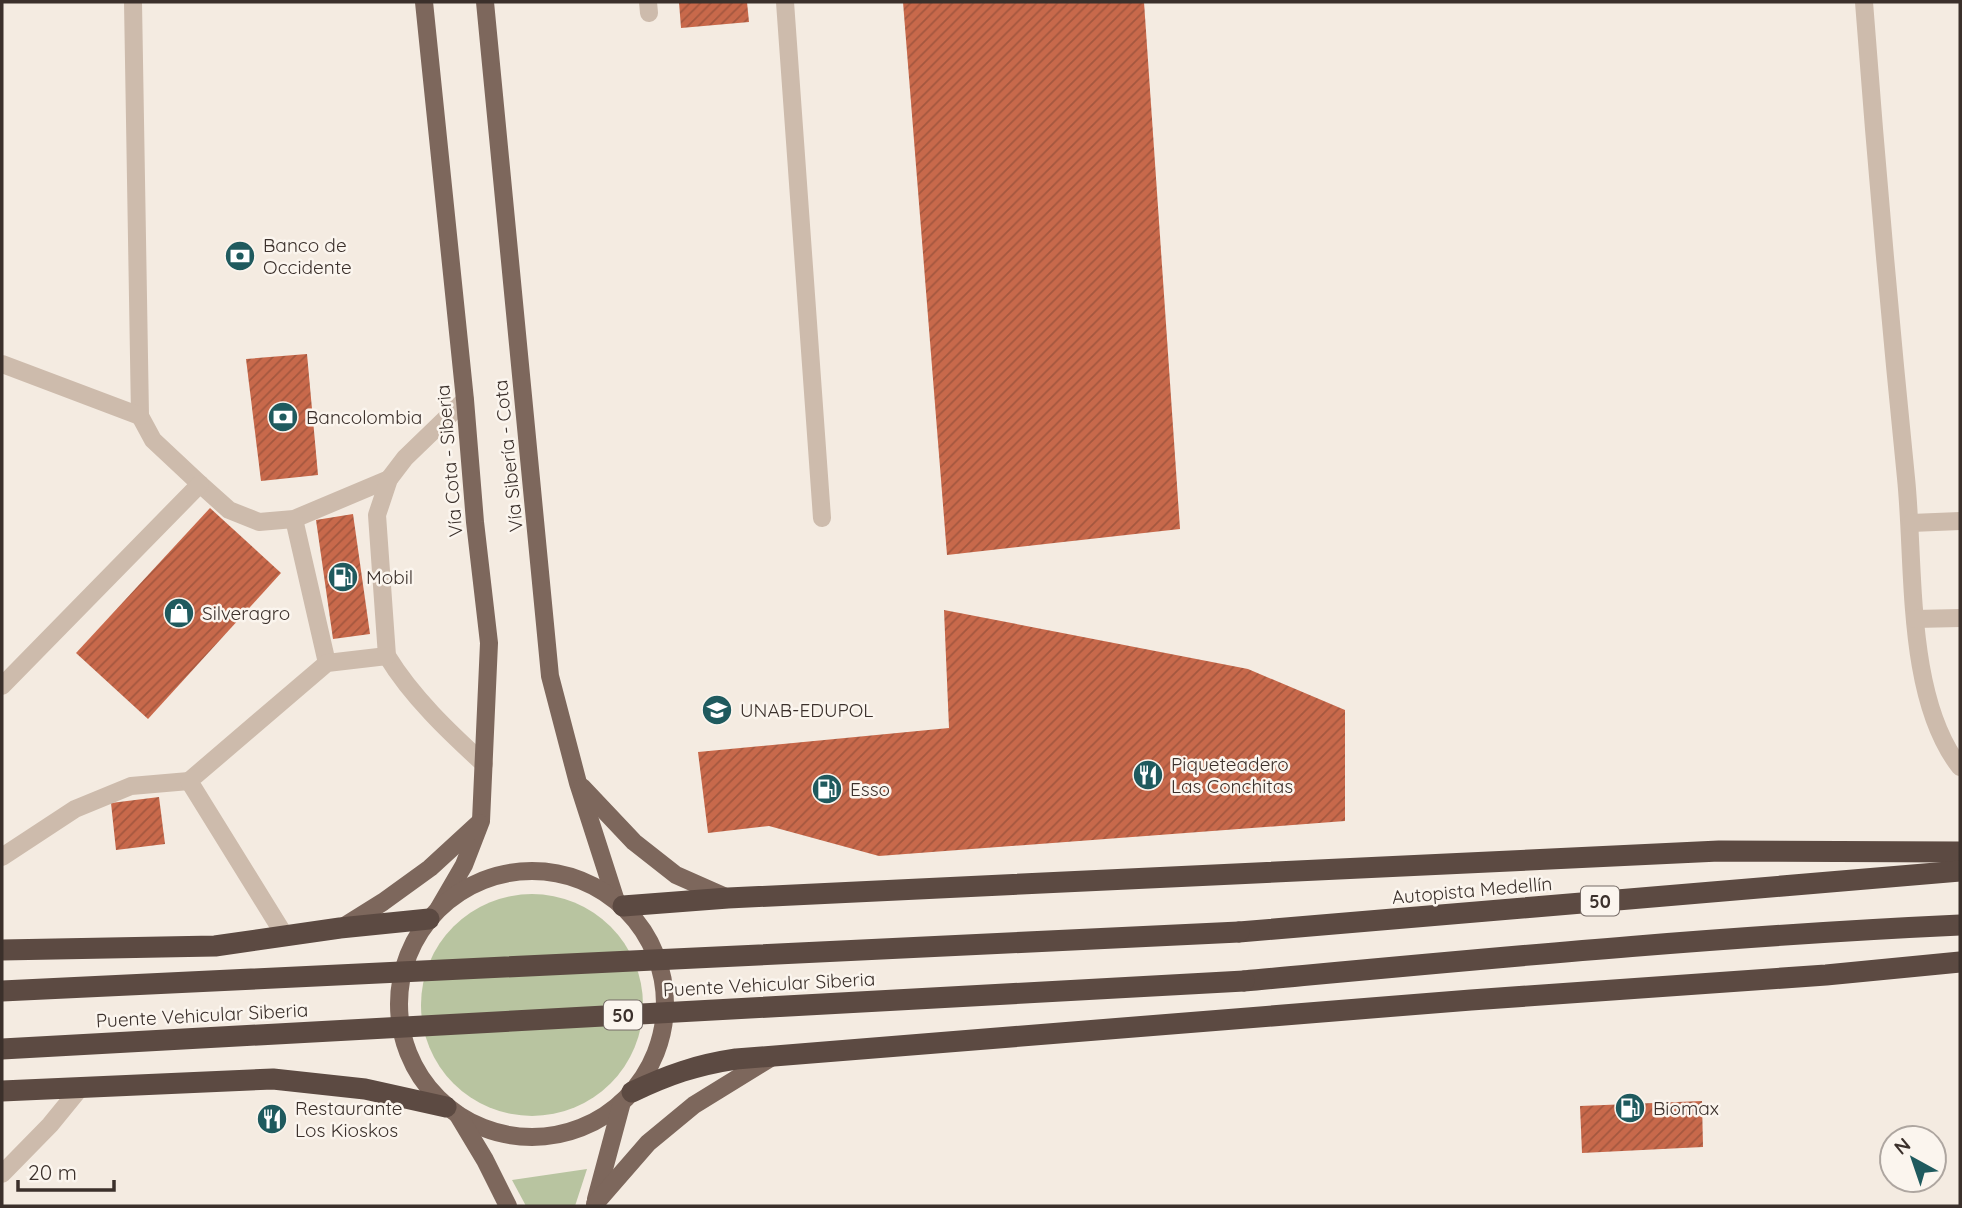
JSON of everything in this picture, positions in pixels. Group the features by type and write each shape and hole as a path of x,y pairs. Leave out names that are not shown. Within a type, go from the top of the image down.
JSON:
{"highway":[{"path":"619,902 1719,851 1960,852"},
{"name":"Autopista Medellín","path":"1239,932 1960,871"},
{"path":"2,950 215,946 434,914"},
{"name":"Puente Vehicular Siberia","path":"2,1049 1244,981 1808,932 1960,925"},
{"name":"Puente Vehicular Siberia","path":"2,991 1239,932"},
{"path":"627,1097 666,1076 699,1065 772,1057 1471,1000 1826,975 1960,962"},
{"path":"2,1091 273,1079 365,1089 452,1111"}],"main road":[{"name":"Vía Cota - Siberia","path":"424,2 489,643 481,821 464,866 408,955 398,996 403,1037 419,1076 452,1111 485,1160 508,1206"},
{"name":"Vía Sibería - Cota","path":"485,2 550,676 578,783 619,902"},
{"path":"578,783 634,842 677,876 728,898"},
{"path":"340,928 383,902 430,868 481,821"},
{"path":"434,914 470,885 506,873 544,870 582,879 619,902 649,937 663,976 665,1017 654,1057 627,1097 595,1205"},
{"path":"595,1205 648,1143 694,1105 772,1057"},
{"path":"452,1111 490,1130 524,1137 559,1134 593,1122 627,1097"}],"lane":[{"path":"133,2 140,416 153,440 229,510 259,522 294,519 389,479"},
{"path":"785,2 822,518"},
{"path":"1864,2 1886,274 1911,523 1915,619 1926,692 1949,752 1960,767"},
{"path":"2,364 140,416"},
{"path":"465,400 405,458 389,479 377,515 387,656 419,698 484,764"},
{"path":"2,686 200,484"},
{"path":"294,519 327,663"},
{"path":"1911,523 1960,522"},
{"path":"1915,619 1960,618"},
{"path":"2,857 75,809 131,786 190,781 327,663 387,656"},
{"path":"190,781 285,936"},
{"path":"2,1174 50,1125 81,1087"}],"green space":[{"path":"521,894 543,894 575,902 611,926 635,962 643,1005 635,1048 611,1084 575,1108 543,1116 521,1116 489,1108 461,1091 446,1076 429,1048 421,1016 421,994 429,962 446,934 461,919 489,902"},
{"path":"587,1169 575,1206 526,1206 512,1180"}],"building":[{"path":"679,2 747,2 749,22 681,28"},
{"path":"903,2 1144,2 1180,529 947,555"},
{"name":"Bancolombia","path":"307,354 318,475 261,481 246,359"},
{"name":"Silveragro","path":"210,508 281,573 148,719 76,653"},
{"name":"Mobil","path":"353,514 370,634 333,639 316,520"},
{"name":"Piqueteadero Las Conchitas","path":"944,610 1248,669 1345,710 1345,821 879,856 769,826 708,833 698,752 949,728"},
{"path":"159,797 165,844 116,850 111,803"},
{"path":"1702,1101 1703,1147 1582,1153 1580,1106"}],"place":[{"name":"Banco de Occidente","path":"240,256"},
{"name":"Bancolombia","path":"283,417"},
{"name":"Mobil","path":"343,577"},
{"name":"Silveragro","path":"179,613"},
{"name":"UNAB-EDUPOL","path":"717,710"},
{"name":"Piqueteadero Las Conchitas","path":"1148,775"},
{"name":"Esso","path":"827,789"},
{"name":"Biomax","path":"1630,1108"},
{"name":"Restaurante Los Kioskos","path":"272,1119"}]}
